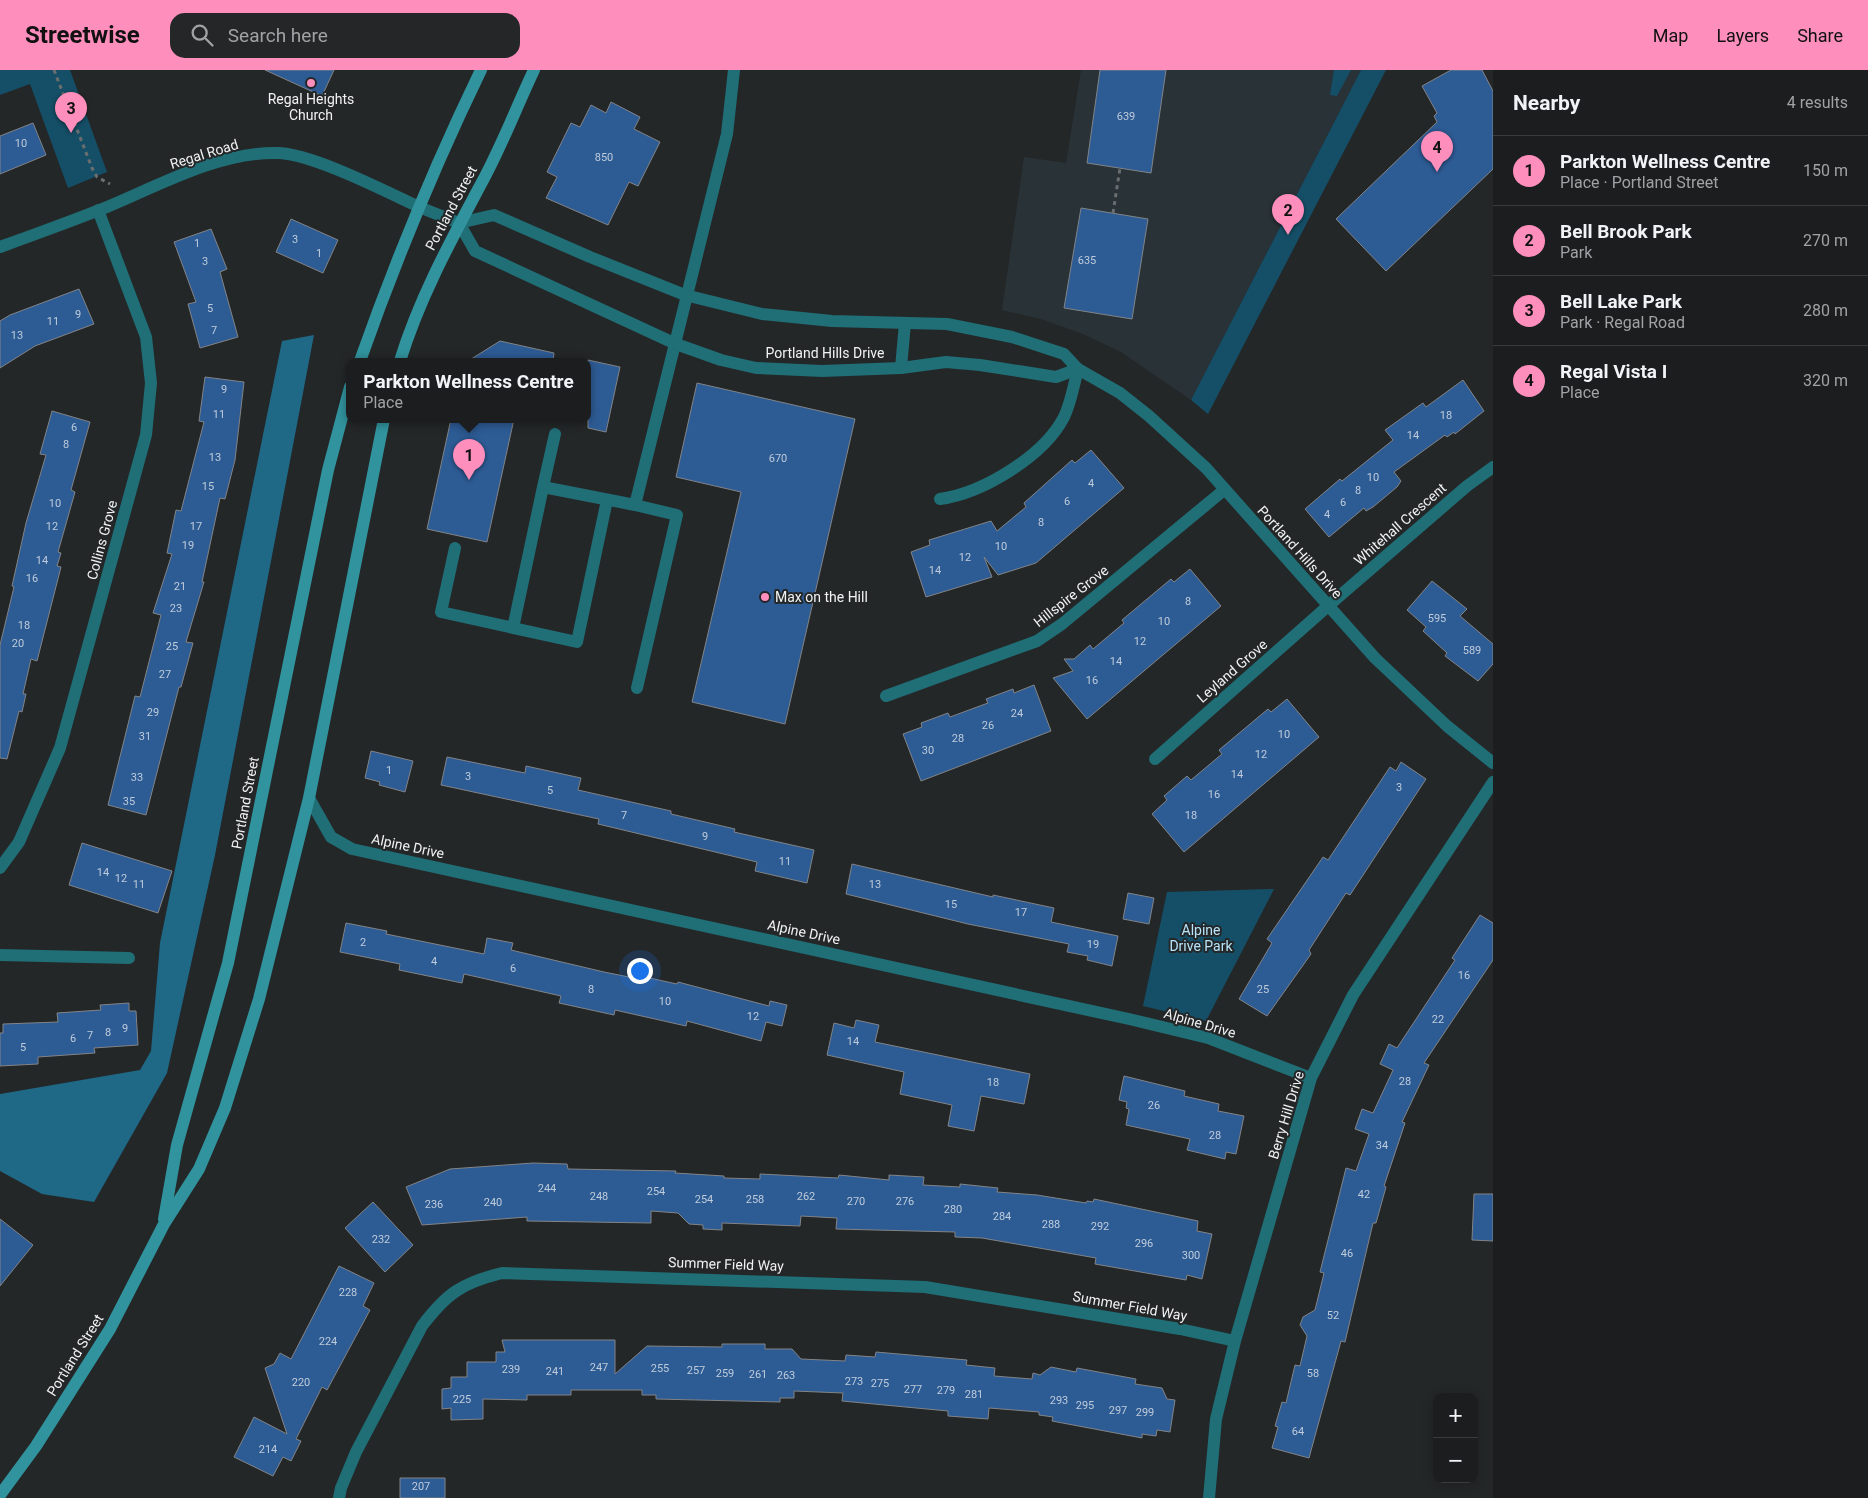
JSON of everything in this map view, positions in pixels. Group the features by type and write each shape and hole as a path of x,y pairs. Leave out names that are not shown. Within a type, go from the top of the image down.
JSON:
{"main road":[{"name":"Portland Street","path":"361,358 436,163 481,70"},
{"name":"Portland Street","path":"401,358 431,280 458,223 482,183 534,70"},
{"name":"Portland Street","path":"164,1224 177,1145 228,962 328,470 346,402"},
{"name":"Portland Street","path":"0,1495 36,1446 110,1329 164,1224 199,1169 225,1108 259,999 309,798 383,423"}],"street":[{"path":"635,505 676,344 685,294 727,134 734,70"},
{"name":"Regal Road","path":"0,247 196,170 238,157 278,153 308,160 419,207"},
{"path":"419,207 458,223"},
{"name":"Collins Grove","path":"0,868 18,842 60,748 146,436 150,383 146,337 98,210"},
{"name":"Portland Hills Drive","path":"1078,369 1056,377 980,365 946,362 901,368 822,371 756,368 721,360 676,344 475,250 458,223 494,215 590,258 685,294 762,314 832,321 948,324 1012,337 1064,354 1078,369 1120,393 1149,416 1206,468 1375,658 1440,720 1493,763"},
{"path":"901,368 905,322"},
{"path":"940,499 959,496 995,481 1037,451 1064,417 1078,369"},
{"path":"513,628 554,434"},
{"name":"Whitehall Crescent","path":"1328,606 1467,486 1493,467"},
{"path":"543,487 677,515 637,688"},
{"name":"Hillspire Grove","path":"886,696 1037,641 1070,617 1224,490"},
{"path":"455,548 441,612 577,642 607,500"},
{"name":"Leyland Grove","path":"1154,759 1328,606"},
{"name":"Berry Hill Drive","path":"1210,1498 1216,1419 1235,1341 1311,1078 1353,995 1493,782"},
{"name":"Alpine Drive","path":"309,798 331,837 352,848 1129,1019 1208,1038 1311,1078"},
{"path":"0,955 129,958"},
{"name":"Summer Field Way","path":"339,1498 356,1452 422,1326 436,1307 453,1292 473,1280 502,1273 925,1287 1180,1329 1235,1341"}],"path":[{"path":"54,70 87,158 97,177 110,184"},
{"path":"1112,213 1120,168"}],"shaded area":[{"path":"1081,70 1361,70 1191,400 1121,352 1083,334 1041,319 1002,310 1024,157 1066,163"},
{"path":"314,335 215,855 167,1073 94,1202 42,1194 0,1171 0,1094 140,1070 151,1051 160,943 282,341"}],"green space":[{"path":"0,70 70,70 107,172 68,188 30,84 0,95"},
{"path":"1334,70 1351,70 1337,96 1330,95"},
{"path":"1361,70 1386,70 1208,414 1191,400"},
{"name":"Alpine Drive Park","path":"1274,889 1206,1021 1143,1006 1167,892"}],"building":[{"name":"Regal Heights Church","path":"265,70 334,70 322,96"},
{"path":"1100,70 1166,70 1151,173 1087,163"},
{"path":"1451,70 1482,70 1493,91 1493,169 1386,271 1336,219 1437,122 1434,116 1437,113 1422,86"},
{"path":"611,102 640,117 634,129 660,142 638,186 629,182 608,225 546,198 557,177 547,172 571,123 580,127 591,105 606,113"},
{"path":"33,123 46,155 0,174 0,136"},
{"path":"1081,208 1148,219 1132,319 1064,308"},
{"path":"291,219 338,240 323,273 276,252"},
{"path":"211,229 227,269 220,272 238,337 200,348 188,304 196,302 174,242"},
{"path":"79,289 94,324 35,346 0,368 0,321 10,315"},
{"path":"500,341 554,353 553,358 473,358"},
{"path":"591,361 620,367 606,432 588,428 588,423 591,423"},
{"path":"205,377 244,382 235,460 225,499 220,498 202,582 204,582 186,642 193,643 181,687 179,687 146,815 108,805 135,696 140,697 161,615 153,613 172,554 167,553 176,510 181,511 204,422 199,421"},
{"path":"1463,380 1484,411 1455,434 1454,432 1447,437 1445,435 1394,472 1401,481 1397,487 1373,507 1366,511 1364,508 1329,537 1305,509 1340,479 1342,481 1393,440 1385,430 1423,403 1426,407"},
{"name":"Max on the Hill","path":"697,383 855,419 785,724 692,702 741,492 676,477"},
{"path":"52,411 90,422 71,490 75,492 58,552 61,553 57,566 61,567 37,661 31,659 23,694 26,694 22,712 19,711 7,759 0,758 0,645 14,587 12,586 26,523 46,455 40,454"},
{"path":"450,423 513,423 487,542 427,529"},
{"path":"1091,450 1124,488 1036,563 998,575 984,557 992,577 926,597 911,552 930,545 929,540 991,521 997,531 1026,507 1024,503 1072,460 1075,463"},
{"path":"1190,569 1221,606 1087,719 1053,678 1073,671 1064,659 1074,659 1090,645 1093,649 1124,623 1122,620 1171,579 1174,582"},
{"path":"1432,581 1467,609 1460,616 1493,644 1493,664 1478,681 1445,656 1447,653 1423,631 1426,627 1407,610"},
{"path":"1034,685 1051,731 921,781 903,734 922,727 921,723 948,713 950,717 988,703 986,699 1013,689 1014,693"},
{"path":"1287,699 1319,737 1184,852 1152,814 1167,800 1164,796 1187,776 1191,780 1222,754 1219,750 1268,709 1271,712"},
{"path":"371,751 413,761 405,792 379,785 380,782 365,778"},
{"path":"447,757 525,773 526,766 581,778 578,790 671,811 671,814 735,829 734,832 814,850 807,883 755,871 757,862 598,824 599,819 441,785"},
{"path":"1401,762 1426,779 1350,895 1346,893 1309,950 1311,954 1267,1016 1239,999 1272,943 1267,939 1323,857 1328,860 1390,767 1396,771"},
{"path":"82,843 172,871 158,913 69,885"},
{"path":"852,864 993,897 993,895 1054,908 1051,922 1118,936 1112,966 1087,960 1088,956 1067,952 1069,944 968,924 846,894"},
{"path":"1128,893 1154,898 1149,924 1123,919"},
{"path":"1480,915 1493,923 1493,960 1424,1063 1429,1065 1402,1122 1405,1123 1384,1186 1386,1187 1376,1223 1373,1223 1345,1342 1341,1341 1309,1458 1272,1448 1278,1427 1275,1426 1282,1402 1286,1403 1295,1365 1300,1366 1307,1336 1300,1325 1303,1317 1315,1310 1324,1273 1320,1272 1346,1168 1356,1171 1369,1134 1355,1129 1362,1109 1373,1113 1393,1070 1380,1064 1389,1044 1397,1048 1455,960 1452,958"},
{"path":"346,923 387,931 386,934 484,954 487,938 513,943 511,950 604,972 644,980 645,977 677,984 678,982 769,1006 770,1001 787,1005 782,1026 766,1022 761,1041 687,1021 686,1026 615,1010 614,1015 559,1003 561,996 464,974 462,983 399,970 400,964 340,952"},
{"path":"129,1003 129,1011 136,1011 138,1045 94,1048 95,1053 38,1057 38,1064 0,1066 0,1033 3,1033 3,1024 58,1022 57,1013 101,1010 100,1005"},
{"path":"856,1020 879,1025 875,1042 1030,1074 1024,1104 981,1096 974,1131 948,1126 952,1105 900,1094 904,1072 827,1055 834,1023 854,1028"},
{"path":"1124,1076 1185,1091 1184,1096 1219,1104 1218,1111 1244,1116 1236,1154 1226,1152 1225,1159 1187,1150 1190,1139 1126,1125 1129,1109 1126,1108 1127,1102 1119,1100"},
{"path":"533,1163 567,1164 568,1169 676,1171 675,1173 724,1176 724,1178 760,1179 760,1174 838,1178 839,1175 889,1180 889,1175 924,1177 923,1185 960,1187 960,1184 998,1188 997,1192 1037,1195 1086,1203 1087,1201 1093,1202 1094,1199 1198,1221 1197,1231 1212,1234 1202,1279 1187,1275 1186,1280 1095,1264 1096,1258 982,1238 955,1237 955,1232 836,1229 837,1218 801,1216 800,1226 722,1223 722,1230 703,1229 703,1225 689,1224 678,1213 651,1211 651,1223 527,1221 527,1217 422,1225 406,1187 450,1169"},
{"path":"1474,1194 1493,1194 1493,1241 1472,1240"},
{"path":"373,1202 413,1245 385,1272 345,1228"},
{"path":"0,1219 33,1245 0,1286"},
{"path":"339,1266 374,1283 363,1306 370,1310 327,1390 322,1387 296,1439 301,1441 291,1461 283,1457 273,1476 234,1457 254,1417 287,1434 265,1368 274,1364 280,1353 291,1359"},
{"path":"502,1340 615,1340 615,1374 647,1346 722,1347 722,1344 765,1344 765,1349 792,1349 801,1359 845,1361 846,1355 875,1357 876,1352 967,1360 966,1365 995,1368 994,1376 1032,1379 1033,1373 1040,1375 1051,1367 1076,1372 1077,1368 1136,1379 1135,1384 1162,1388 1167,1399 1175,1400 1170,1432 1157,1430 1156,1436 1142,1434 1142,1438 1052,1421 1053,1417 1039,1415 1039,1412 989,1408 988,1419 948,1416 948,1411 842,1401 843,1393 794,1391 794,1398 780,1398 780,1402 656,1399 656,1395 642,1395 642,1390 571,1390 571,1395 527,1395 527,1400 483,1399 483,1419 451,1420 451,1408 442,1409 442,1389 451,1388 451,1377 467,1377 467,1362 496,1362 496,1352 505,1352"},
{"path":"400,1478 445,1478 445,1498 400,1498"}],"place":[{"name":"Regal Heights Church","path":"311,83"},
{"name":"Bell Lake Park","path":"71,133"},
{"name":"Regal Vista I","path":"1437,172"},
{"name":"Bell Brook Park","path":"1288,235"},
{"name":"Parkton Wellness Centre","path":"469,480"},
{"name":"Max on the Hill","path":"765,597"}]}
